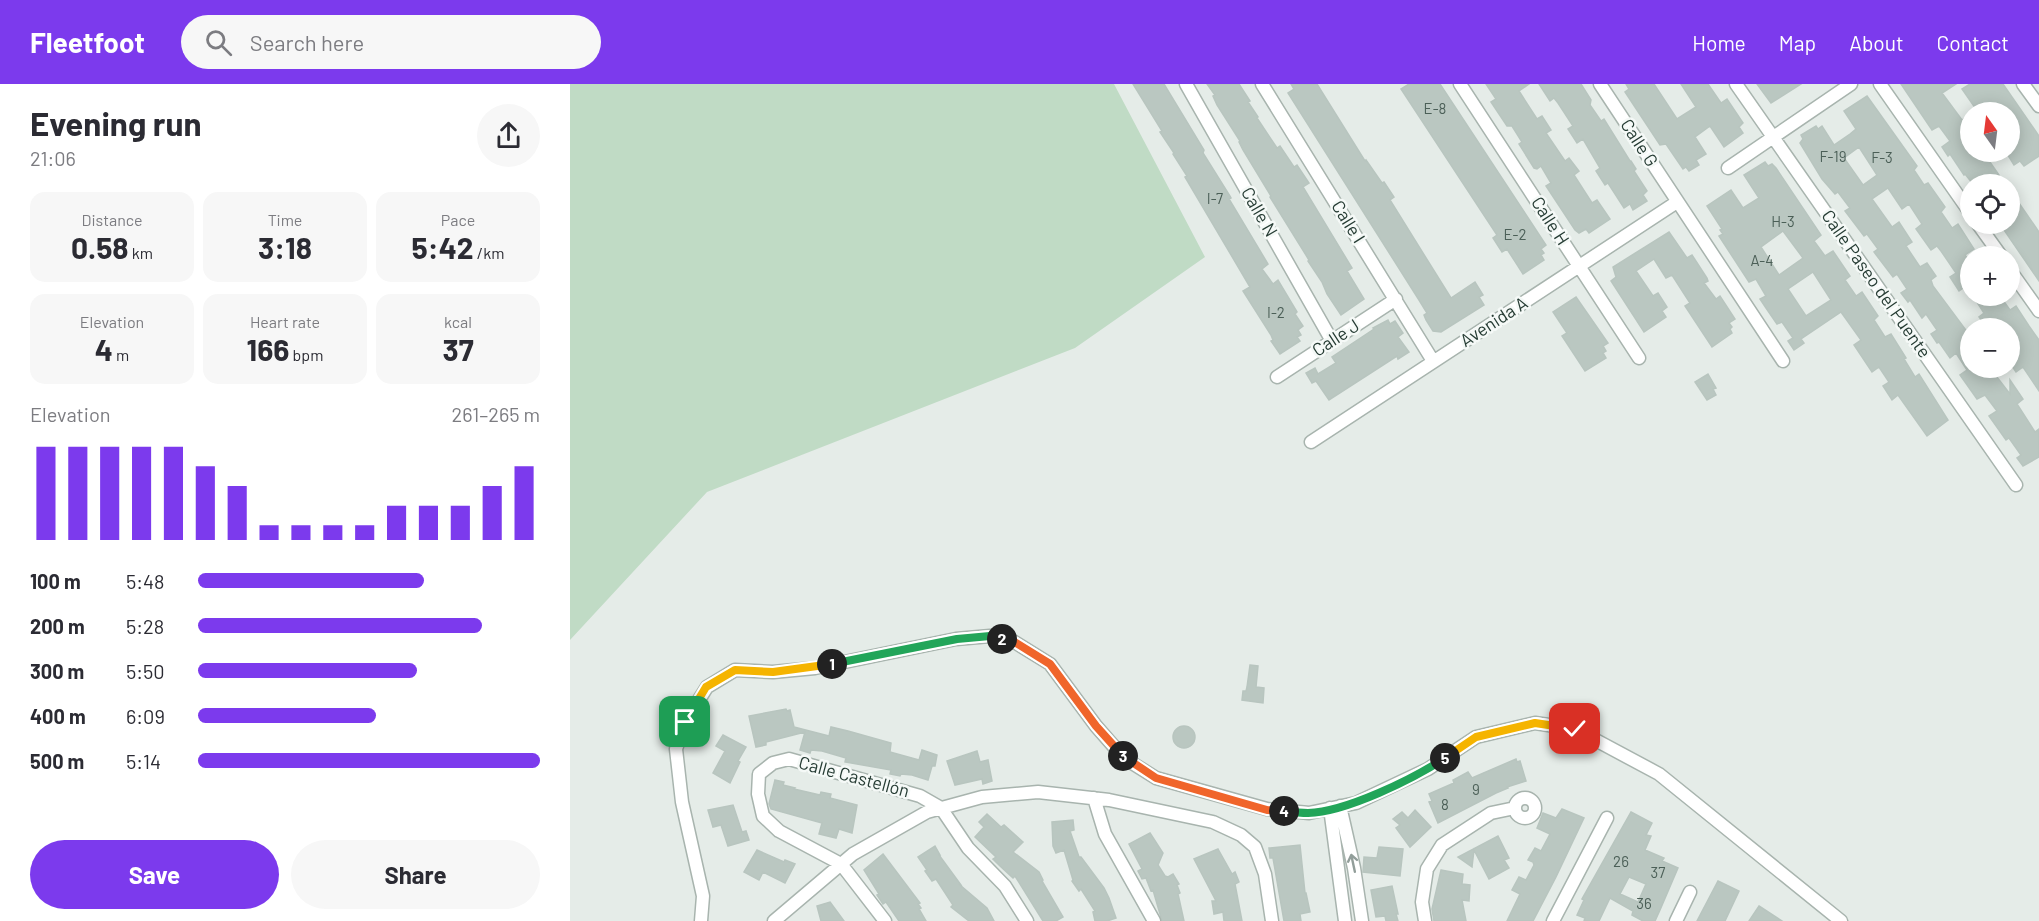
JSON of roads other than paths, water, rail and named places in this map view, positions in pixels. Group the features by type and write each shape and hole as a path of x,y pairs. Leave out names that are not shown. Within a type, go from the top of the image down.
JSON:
{"street":[{"name":"Calle N","path":"1186,84 1332,340"},
{"name":"Calle I","path":"1262,84 1433,361"},
{"name":"Calle H","path":"1460,84 1639,358"},
{"name":"Calle G","path":"1600,84 1783,361"},
{"name":"Calle Paseo del Puente","path":"1736,84 2016,485"},
{"path":"1728,168 1851,84"},
{"path":"1880,84 1960,198"},
{"path":"2024,84 2039,106"},
{"name":"Avenida A","path":"1311,442 1677,202"},
{"path":"2020,284 2039,312"},
{"name":"Calle J","path":"1277,377 1396,299"},
{"path":"701,921 703,896 682,802 676,749 685,722 706,687 735,670 773,672 815,668 957,639 990,636 1013,641 1050,664 1096,726 1124,758 1156,778 1267,810 1309,813 1356,802 1428,769 1476,737 1535,723 1575,729 1659,774 1841,921"},
{"name":"Calle Castellón","path":"841,864 779,831 764,816 758,794 759,774 773,762 789,759 845,774 920,796 941,808"},
{"path":"774,921 853,854 927,812 982,797 1038,792 1094,798 1213,822 1241,835 1256,847 1265,874 1272,921"},
{"path":"1094,798 1105,834 1154,921"},
{"path":"1335,807 1345,921"},
{"path":"1335,807 1354,868 1362,921"},
{"path":"941,808 968,848 1005,886 1027,921"},
{"path":"1425,921 1422,902 1427,869 1442,845 1491,813 1515,808"},
{"path":"1553,921 1607,818"},
{"path":"841,864 885,921"},
{"path":"1676,921 1690,892"}]}
